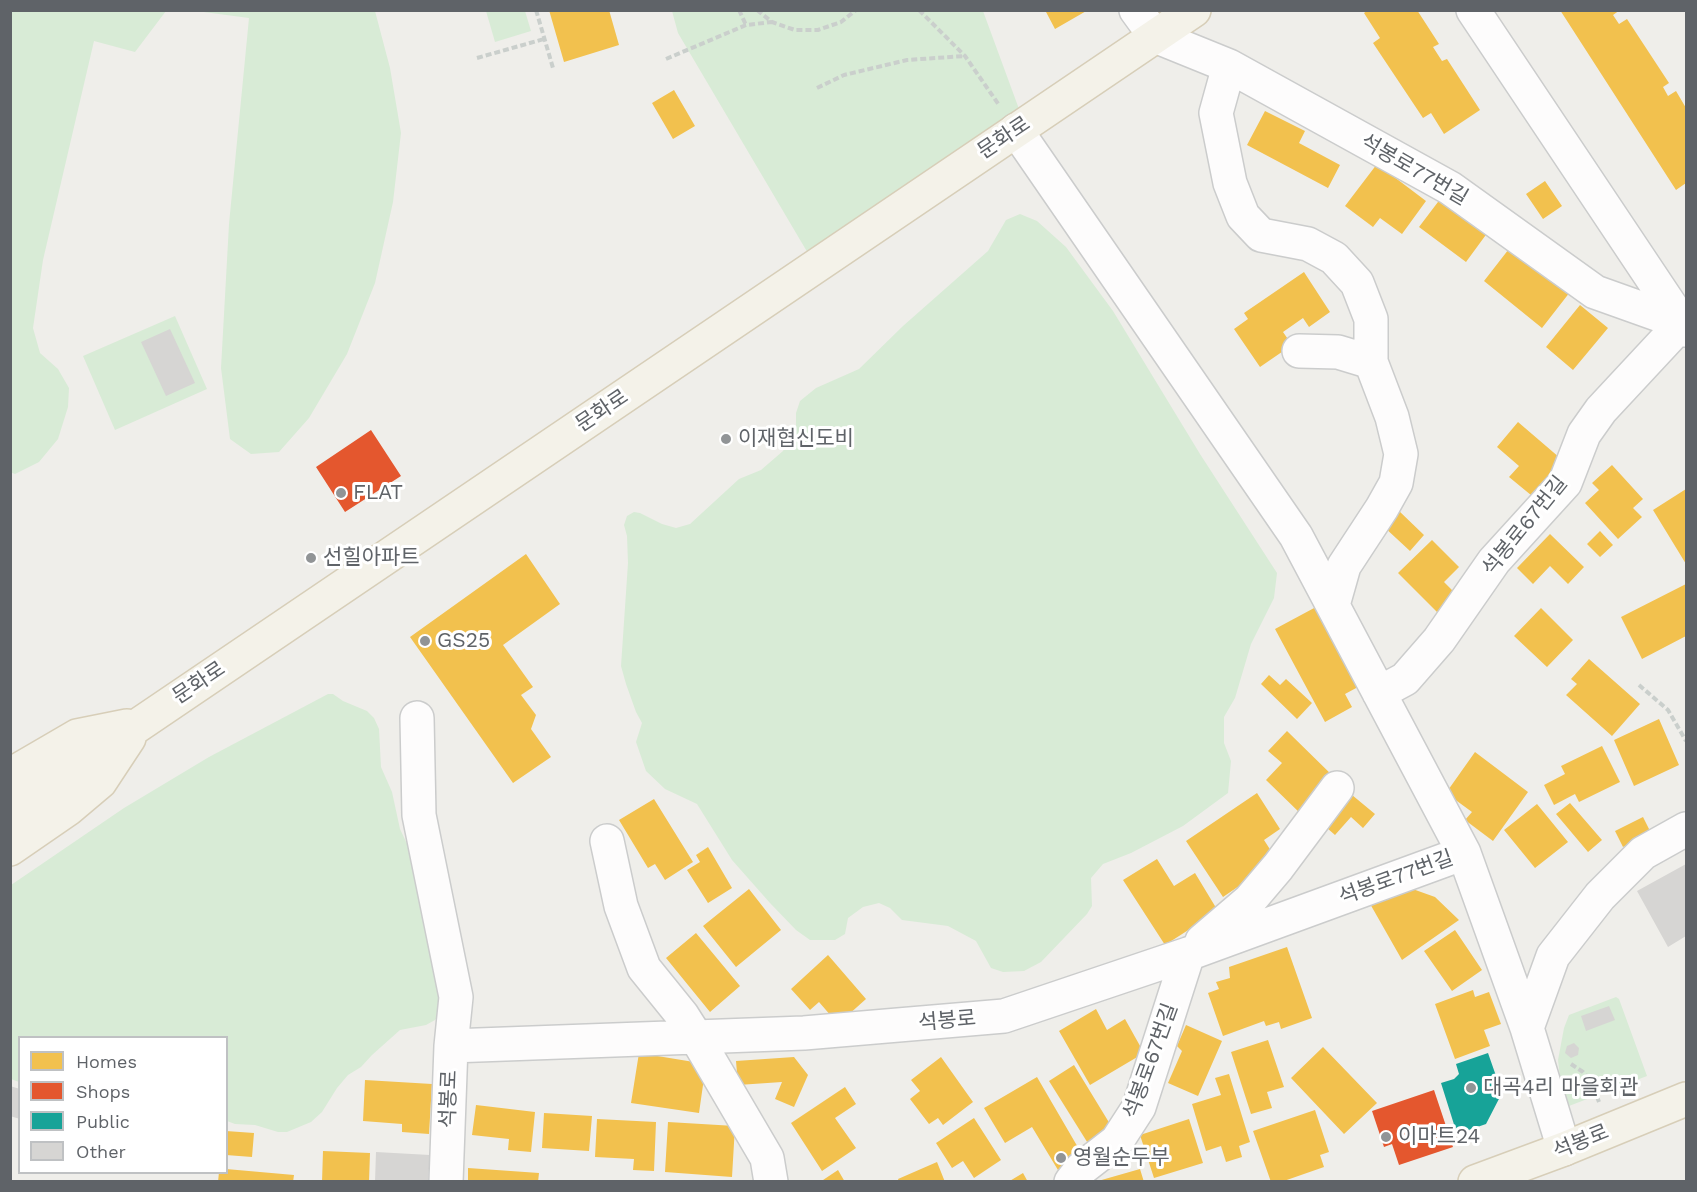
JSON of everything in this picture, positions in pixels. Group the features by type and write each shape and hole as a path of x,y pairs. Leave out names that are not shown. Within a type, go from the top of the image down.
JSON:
{"main road":[{"name":"문화로","path":"10,812 1016,130 1145,23 1194,10"},
{"path":"10,775 77,735 138,724"},
{"path":"10,849 68,809 100,782 138,724"},
{"name":"석봉로","path":"1474,1182 1564,1149 1686,1099"}],"street":[{"path":"1473,10 1684,329"},
{"name":"석봉로77번길","path":"1145,23 1229,66 1450,188 1595,292 1684,329"},
{"path":"1229,66 1216,113 1230,183 1243,216 1261,235 1308,244 1334,258 1357,283 1371,319 1371,362 1392,417 1401,454 1396,483 1344,566 1333,605"},
{"path":"1016,130 1296,536 1464,854"},
{"name":"석봉로67번길","path":"1379,693 1405,679 1439,640 1494,561 1565,483 1584,434 1601,410 1684,329"},
{"path":"1299,351 1338,352 1371,362"},
{"path":"417,718 419,815 456,997 451,1047"},
{"path":"1188,954 1250,900 1278,867 1337,788"},
{"path":"1527,1028 1553,956 1600,896 1643,853 1686,829"},
{"path":"607,842 621,906 644,968 682,1015 696,1037 767,1158 771,1182"},
{"name":"석봉로77번길","path":"1188,954 1464,854 1527,1028 1564,1149"},
{"name":"석봉로67번길","path":"1071,1182 1082,1169 1117,1142 1139,1107 1188,954"},
{"name":"석봉로","path":"446,1182 451,1047 804,1033 1004,1016 1188,954"}],"path":[{"path":"536,10 553,68"},
{"path":"739,10 746,25"},
{"path":"758,10 772,22 795,30 818,30 841,22 856,10"},
{"path":"919,10 964,56 1016,130"},
{"path":"666,59 746,25 772,22"},
{"path":"477,58 544,39"},
{"path":"817,88 844,75 907,60 964,56"},
{"path":"1639,685 1668,710 1686,741"},
{"path":"1538,1063 1566,1063 1583,1072 1595,1089 1609,1131"}],"green space":[{"path":"11,10 166,11 135,52 94,41 43,260 33,328 40,353 58,369 69,388 68,407 58,439 39,462 15,474 10,472"},
{"path":"196,11 375,11 390,68 401,133 393,202 375,283 347,354 309,418 279,452 251,454 230,439 221,368 229,224 249,18"},
{"path":"486,11 525,11 531,31 495,42"},
{"path":"672,11 983,11 1019,109 809,255 678,33"},
{"path":"1020,214 1037,221 1066,247 1113,311 1200,454 1277,573 1274,598 1251,644 1235,698 1224,717 1224,743 1231,761 1228,793 1183,826 1131,853 1103,864 1091,878 1092,906 1087,914 1041,962 1024,971 1003,972 991,968 976,941 948,926 902,920 890,908 879,903 863,907 848,918 845,934 835,940 810,940 796,930 732,860 697,804 665,789 646,771 636,742 642,723 636,712 621,666 628,563 627,536 624,525 627,516 634,512 676,528 690,524 739,479 761,470 783,451 796,428 796,413 800,401 816,388 859,369 903,326 988,251 1006,220"},
{"path":"175,316 207,389 115,430 83,356"},
{"path":"328,694 333,694 367,711 374,718 379,729 381,767 392,792 400,829 409,848 441,1003 440,1014 426,1025 400,1030 361,1067 348,1075 322,1112 311,1122 287,1132 228,1121 228,1036 18,1036 18,1082 11,1079 11,885 124,808 209,757"},
{"path":"1616,997 1619,999 1647,1076 1569,1106 1560,1078 1558,1060 1569,1015"}],"building: Homes":[{"path":"549,10 609,10 619,45 564,62"},
{"path":"1045,10 1088,10 1055,29"},
{"path":"1368,10 1417,10 1439,44 1433,47 1442,61 1447,59 1480,110 1444,134 1431,113 1423,118 1373,43 1380,38 1364,13"},
{"path":"1560,10 1620,10 1613,15 1619,24 1627,19 1669,83 1663,87 1668,96 1676,91 1686,108 1686,183 1676,190"},
{"path":"674,90 695,126 673,139 652,103"},
{"path":"1265,111 1305,131 1299,143 1340,165 1328,188 1247,145"},
{"path":"1377,164 1426,201 1402,234 1380,218 1373,227 1345,206"},
{"path":"1545,181 1562,206 1543,219 1526,194"},
{"path":"1441,198 1488,232 1466,262 1419,227"},
{"path":"1512,245 1570,292 1542,328 1484,281"},
{"path":"1304,272 1330,312 1309,327 1303,318 1283,332 1292,345 1260,367 1234,329 1248,319 1244,313"},
{"path":"1580,305 1608,328 1573,370 1546,347"},
{"path":"1518,422 1567,464 1537,500 1509,477 1519,466 1497,447"},
{"path":"1612,465 1643,499 1633,508 1642,517 1618,539 1585,503 1599,490 1592,483"},
{"path":"1686,489 1686,564 1653,510"},
{"path":"1398,510 1424,535 1410,551 1383,526"},
{"path":"1600,531 1613,545 1600,557 1587,544"},
{"path":"1550,534 1584,567 1568,584 1550,566 1533,584 1517,568"},
{"path":"1432,540 1459,567 1444,582 1455,593 1437,612 1398,573"},
{"path":"526,554 560,604 503,645 533,687 521,695 536,715 531,729 551,757 513,783 410,637"},
{"path":"1686,584 1686,636 1642,659 1621,617"},
{"path":"1316,607 1358,687 1345,694 1352,707 1325,722 1275,629"},
{"path":"1541,608 1573,640 1547,667 1514,636"},
{"path":"1589,659 1640,704 1612,736 1566,695 1577,684 1571,679"},
{"path":"1269,675 1280,685 1286,679 1312,703 1297,719 1261,684"},
{"path":"1659,719 1679,765 1634,786 1614,740"},
{"path":"1287,731 1337,780 1303,816 1266,780 1282,763 1268,751"},
{"path":"1602,746 1620,782 1579,802 1575,794 1554,805 1544,785 1565,774 1561,766"},
{"path":"1475,752 1528,792 1493,841 1465,820 1472,812 1446,793"},
{"path":"1346,790 1375,814 1363,828 1351,817 1335,835 1319,821"},
{"path":"1257,793 1280,829 1264,840 1273,854 1264,869 1223,897 1186,841"},
{"path":"654,799 693,862 665,880 655,864 648,868 619,820"},
{"path":"1570,803 1602,840 1588,852 1556,814"},
{"path":"1537,804 1568,842 1535,868 1504,830"},
{"path":"1643,817 1651,833 1623,847 1615,831"},
{"path":"708,847 732,888 708,903 687,870 700,862 696,855"},
{"path":"1157,859 1174,886 1195,873 1218,911 1165,945 1123,880"},
{"path":"1407,887 1435,897 1459,920 1402,960 1369,902"},
{"path":"749,889 781,930 736,967 703,926"},
{"path":"1455,930 1482,970 1452,991 1424,951"},
{"path":"696,933 740,986 710,1012 666,958"},
{"path":"1287,947 1312,1018 1281,1029 1279,1022 1266,1026 1264,1021 1223,1036 1208,993 1219,989 1216,982 1230,978 1229,967"},
{"path":"828,955 866,999 838,1024 819,1002 810,1010 791,989"},
{"path":"1473,990 1475,997 1489,992 1501,1024 1484,1030 1490,1046 1455,1059 1435,1004"},
{"path":"1096,1009 1107,1030 1125,1019 1144,1053 1090,1085 1059,1031"},
{"path":"1186,1025 1222,1041 1198,1096 1168,1083 1182,1051 1177,1046"},
{"path":"1268,1040 1284,1087 1267,1092 1272,1108 1251,1114 1231,1052"},
{"path":"1323,1047 1377,1103 1344,1134 1291,1078"},
{"path":"639,1053 706,1064 699,1113 631,1103"},
{"path":"794,1057 808,1075 794,1107 775,1099 782,1082 738,1085 736,1061"},
{"path":"941,1057 973,1102 943,1125 938,1118 929,1124 910,1099 920,1091 911,1080"},
{"path":"1074,1065 1113,1129 1089,1145 1049,1081"},
{"path":"1229,1074 1250,1142 1239,1146 1242,1157 1226,1162 1221,1146 1206,1151 1192,1104 1221,1095 1215,1078"},
{"path":"1037,1077 1083,1156 1058,1170 1032,1127 1005,1143 984,1108"},
{"path":"365,1080 432,1084 429,1134 402,1132 402,1124 363,1121"},
{"path":"845,1087 856,1104 835,1118 856,1148 822,1171 791,1123"},
{"path":"476,1105 535,1112 531,1152 508,1150 509,1139 472,1135"},
{"path":"1315,1110 1329,1152 1320,1155 1324,1167 1281,1182 1271,1182 1253,1131"},
{"path":"544,1113 592,1116 589,1151 542,1148"},
{"path":"974,1118 1001,1160 974,1178 963,1161 952,1168 936,1143"},
{"path":"597,1119 656,1122 654,1171 633,1170 634,1159 595,1157"},
{"path":"1189,1119 1203,1163 1154,1178 1140,1135"},
{"path":"668,1122 735,1126 732,1177 665,1172"},
{"path":"228,1131 254,1133 252,1157 228,1155"},
{"path":"323,1151 370,1153 369,1182 322,1182"},
{"path":"937,1162 945,1182 899,1182 898,1179"},
{"path":"468,1168 539,1173 538,1182 468,1182"},
{"path":"228,1169 294,1175 293,1182 218,1182 219,1174 228,1174"},
{"path":"1140,1169 1144,1182 1098,1182 1098,1181"},
{"path":"838,1170 845,1182 820,1182"},
{"path":"1023,1173 1028,1182 1008,1182"}],"building: Shops":[{"path":"371,430 401,476 345,512 316,467"},
{"path":"1434,1090 1453,1147 1399,1165 1392,1144 1384,1147 1372,1111"}],"building: Public":[{"name":"대곡4리 마을회관","path":"1488,1053 1502,1093 1486,1124 1457,1134 1441,1083 1454,1079 1459,1074 1456,1064"}],"building: Other":[{"path":"170,329 195,383 166,396 141,342"},
{"path":"1686,864 1686,936 1668,947 1637,891"},
{"path":"1609,1006 1615,1020 1586,1031 1581,1016"},
{"path":"1574,1043 1579,1048 1578,1055 1571,1058 1565,1053 1567,1046"},
{"path":"10,1086 18,1088 18,1118 10,1116"},
{"path":"376,1152 430,1155 428,1182 375,1182"}],"place":[{"name":"이재협신도비","path":"726,439"},
{"name":"FLAT","path":"341,493"},
{"name":"선힐아파트","path":"311,558"},
{"name":"GS25","path":"425,641"},
{"name":"대곡4리 마을회관","path":"1471,1088"},
{"name":"이마트24","path":"1386,1137"},
{"name":"영월순두부","path":"1061,1158"}]}
